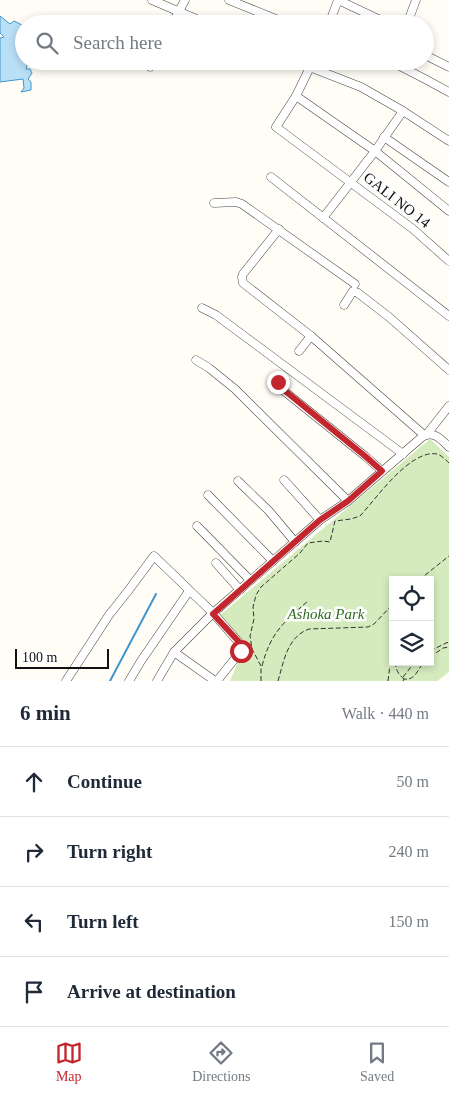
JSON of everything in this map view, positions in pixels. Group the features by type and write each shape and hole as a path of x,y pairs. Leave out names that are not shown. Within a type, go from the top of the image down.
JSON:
{"street":[{"path":"152,0 188,15"},
{"path":"177,15 185,0"},
{"path":"229,0 266,15"},
{"path":"332,15 338,0 370,15"},
{"path":"410,15 416,0"},
{"path":"434,59 449,66"},
{"path":"309,70 296,96 375,151 449,211"},
{"path":"323,70 361,87 404,111 449,140"},
{"path":"408,70 449,92"},
{"name":"GALI NO 14","path":"296,96 276,127 350,181 449,260"},
{"path":"323,218 404,111"},
{"path":"384,136 449,182"},
{"path":"271,177 449,316"},
{"path":"214,203 236,202 242,204 355,284"},
{"path":"279,229 243,274 242,280 311,336 425,435 434,434 448,445"},
{"path":"344,305 353,291 358,294 389,317 449,370"},
{"path":"202,308 216,315 403,454"},
{"path":"300,351 311,336"},
{"path":"196,360 235,389 348,501"},
{"path":"279,380 279,386 382,471"},
{"path":"157,681 174,652 213,614 320,520 348,501 425,435 449,406"},
{"path":"284,480 320,520"},
{"path":"238,481 269,511 294,542"},
{"path":"208,495 274,561"},
{"path":"197,526 250,580"},
{"path":"66,681 109,615 154,556 213,614 242,646 241,651 216,681 174,652"},
{"path":"216,562 240,590"},
{"path":"129,681 189,591"}],"path":[{"path":"261,666 252,649 250,636 254,619 253,605 257,592 261,587 300,553 308,543 330,542 335,521 360,516 403,467 413,460 424,455 437,454 449,463"},
{"path":"424,576 449,556"},
{"path":"261,681 261,666 272,637 308,601"},
{"path":"278,681 287,650 301,632 308,629 368,628 389,608"},
{"path":"434,649 449,642"},
{"path":"434,654 442,648 449,647"},
{"path":"388,681 390,666"},
{"path":"396,666 403,679 408,681"},
{"path":"403,679 411,666"},
{"path":"403,679 409,680 412,678 421,666"}],"green space":[{"name":"Ashoka Park","path":"430,439 449,457 449,672 437,681 230,681 245,646 220,615"}],"water":[{"path":"0,16 10,24 15,22 15,70 30,70 32,73 28,79 31,82 31,90 21,92 24,88 23,79 0,82 0,38 4,37 0,33"}],"waterway":[{"path":"110,681 156,594"}],"route":[{"path":"241,651 241,644 213,614 320,520 348,501 382,471 279,386 278,382"}]}
